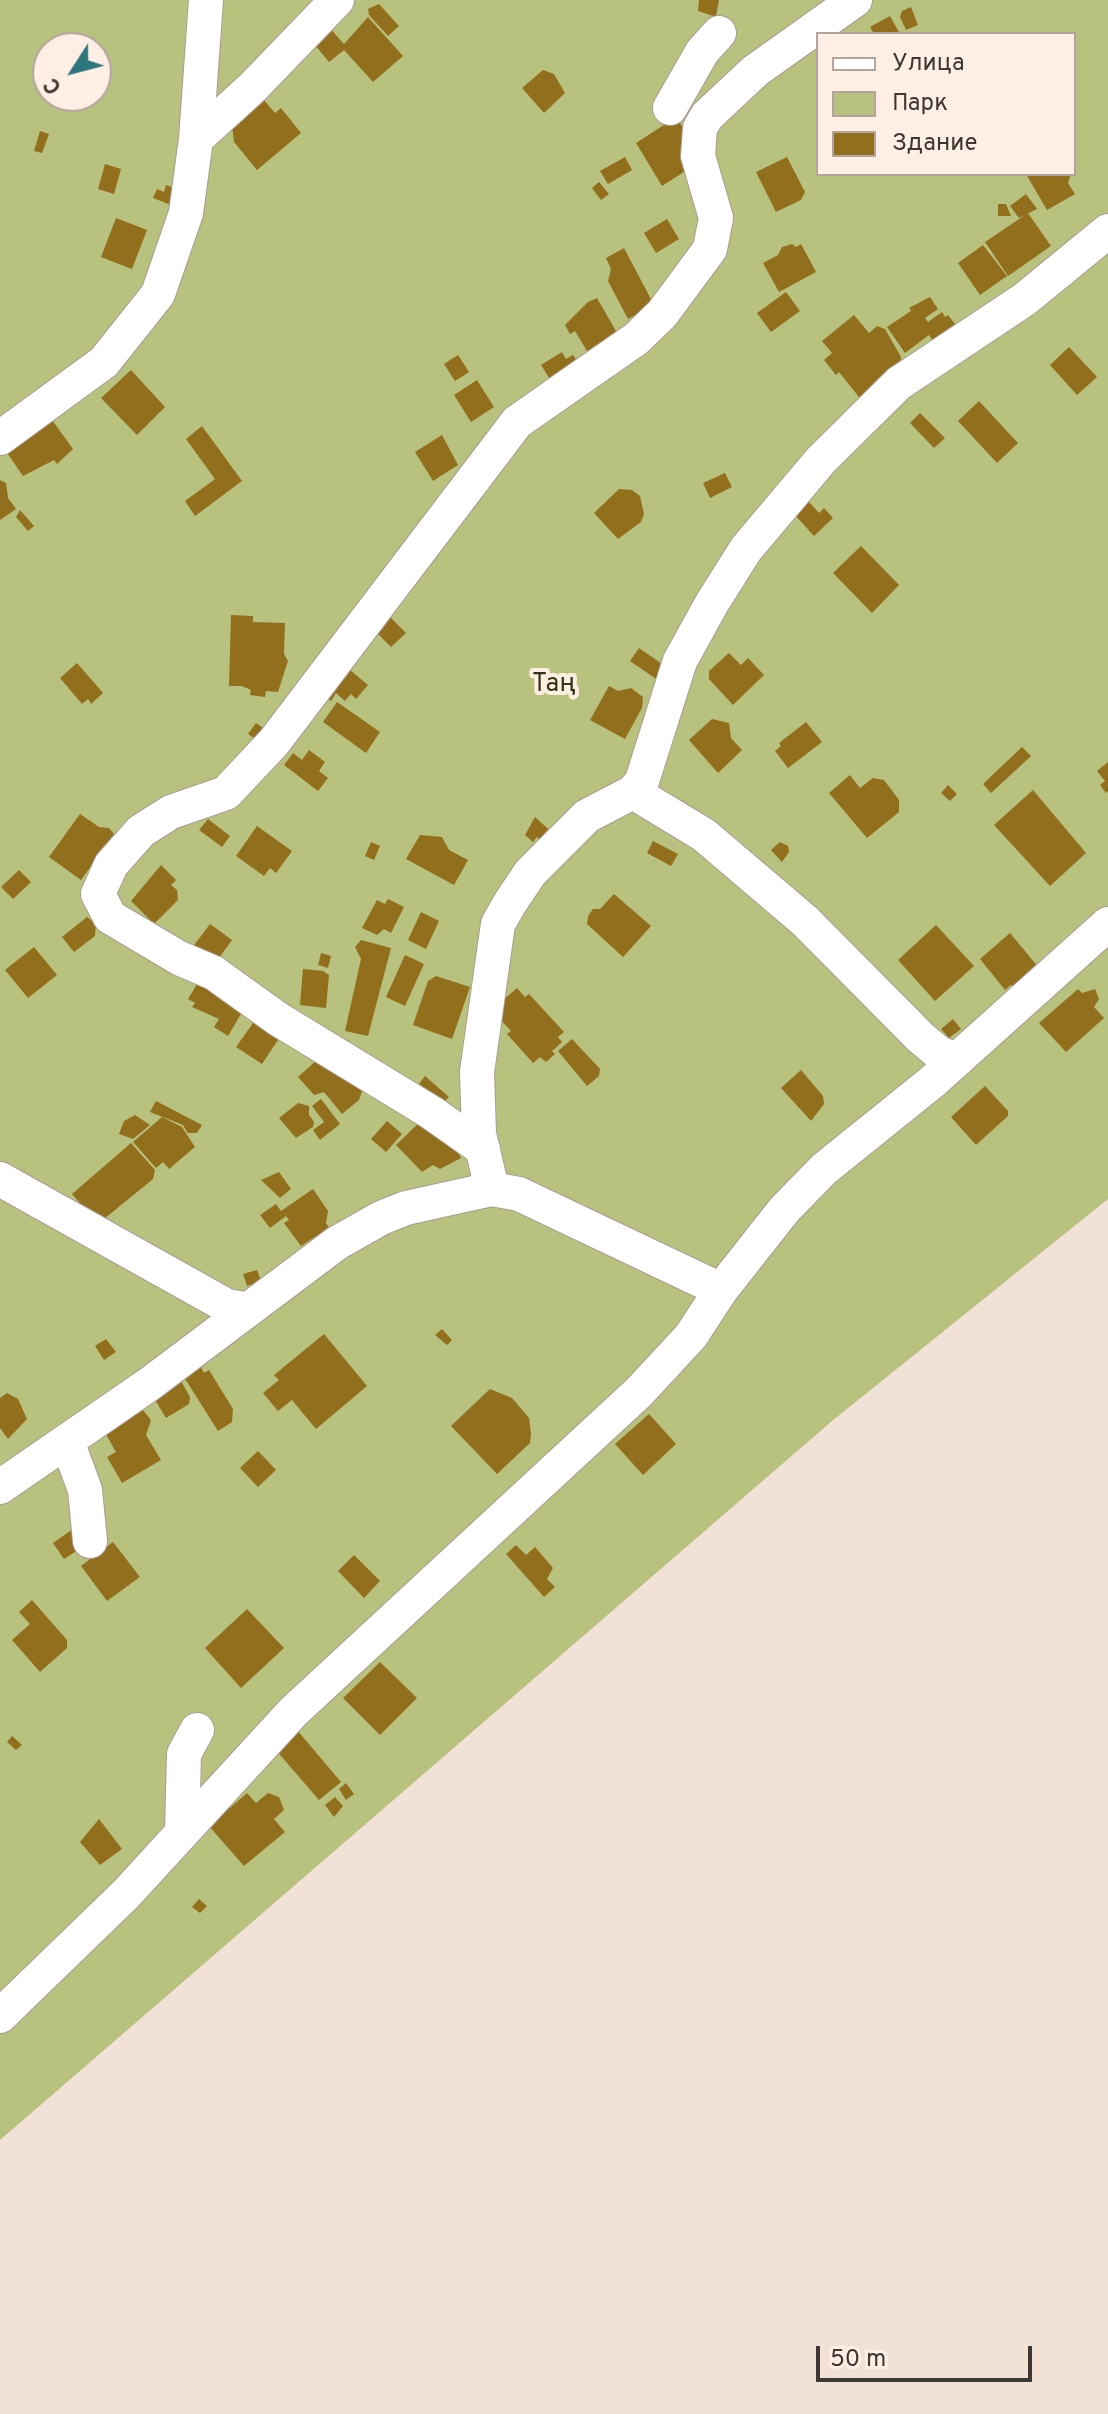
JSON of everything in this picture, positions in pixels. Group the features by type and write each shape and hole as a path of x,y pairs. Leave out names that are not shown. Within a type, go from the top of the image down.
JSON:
{"street":[{"path":"0,438 104,362 158,294 186,213 196,139 206,0"},
{"path":"196,139 253,87 337,0"},
{"path":"483,1149 432,1113 278,1019 214,973 179,958 110,917 98,894 111,865 141,831 171,812 226,793 274,742 510,429 636,339 680,291 710,249 716,218 698,156 700,128 707,116 746,79 855,0"},
{"path":"670,108 711,43 746,79"},
{"path":"492,1189 483,1149 477,1072 498,924 530,873 587,816 633,792 653,757 680,661 729,576 779,508 831,450 899,383 1025,299 1108,231"},
{"path":"633,792 715,845 805,921 921,1038 939,1053 956,1060"},
{"path":"0,2016 126,1894 293,1712 639,1392 691,1336 721,1290 784,1210 824,1169 956,1060 1108,924"},
{"path":"0,1179 227,1306 244,1309"},
{"path":"0,1487 148,1385 244,1309 337,1243 381,1218 492,1189 519,1194 721,1290"},
{"path":"67,1441 85,1490 90,1541"},
{"path":"182,1832 184,1754 197,1730"}],"green space":[{"name":"Таң","path":"0,0 1108,0 1108,1199 832,1421 0,2140"}],"building":[{"path":"699,0 719,0 716,17 698,11"},
{"path":"379,4 399,26 388,36 369,15 368,9"},
{"path":"911,7 918,25 906,30 900,17 902,11"},
{"path":"890,16 899,32 873,32 870,27"},
{"path":"368,17 403,56 373,82 344,50 329,62 310,39 327,25 344,44"},
{"path":"543,70 554,74 565,93 544,113 522,88"},
{"path":"264,100 275,113 281,108 301,133 257,170 234,142 232,126"},
{"path":"670,121 680,123 683,128 690,168 662,186 636,143"},
{"path":"40,131 49,134 42,153 34,151"},
{"path":"625,157 632,170 608,184 600,171"},
{"path":"787,157 805,192 801,200 776,212 756,172"},
{"path":"105,164 121,169 114,194 98,189"},
{"path":"1027,176 1070,176 1068,183 1075,194 1047,210"},
{"path":"599,182 609,194 601,200 592,188"},
{"path":"166,185 177,189 171,205 153,198 157,189 164,192"},
{"path":"1026,194 1037,209 1019,218 1010,206"},
{"path":"998,204 1006,204 1011,216 998,216"},
{"path":"1028,213 1051,246 1008,276 985,242"},
{"path":"116,218 147,230 132,269 101,257"},
{"path":"667,219 679,239 656,253 644,233"},
{"path":"792,244 796,247 801,244 816,272 779,292 763,263 778,255 782,247"},
{"path":"983,245 1007,276 980,295 958,263"},
{"path":"624,248 654,305 628,319 608,281 611,269 606,258"},
{"path":"786,292 800,311 771,332 757,313"},
{"path":"930,297 938,309 925,318 928,322 942,312 958,328 935,344 929,335 905,353 887,327 911,311 909,308"},
{"path":"597,298 617,333 587,351 575,331 570,334 565,325 588,302"},
{"path":"854,315 869,333 877,326 885,329 901,357 901,363 863,402 839,372 836,375 824,360 832,353 822,341"},
{"path":"1069,347 1097,377 1077,395 1050,365"},
{"path":"562,352 566,359 573,355 581,367 553,384 541,365"},
{"path":"458,355 469,372 455,381 444,364"},
{"path":"131,370 165,407 137,435 101,398"},
{"path":"477,380 494,407 471,422 454,395"},
{"path":"979,401 1018,443 997,463 958,421"},
{"path":"920,413 945,438 934,448 910,423"},
{"path":"52,420 73,449 57,464 54,460 23,476 3,447"},
{"path":"202,426 242,481 195,516 185,501 215,479 186,439"},
{"path":"442,435 458,465 433,481 415,452"},
{"path":"725,473 732,487 710,498 703,483"},
{"path":"0,480 6,483 8,498 16,509 0,520"},
{"path":"619,489 632,490 640,496 644,514 641,522 618,539 594,513"},
{"path":"809,502 819,513 824,508 833,518 814,536 795,515"},
{"path":"20,510 34,526 28,531 16,517"},
{"path":"861,546 899,585 872,613 833,573"},
{"path":"231,615 253,616 253,622 285,623 284,654 288,661 278,692 266,691 265,697 250,695 251,690 242,686 229,686"},
{"path":"389,616 406,633 391,647 374,630"},
{"path":"639,648 672,671 662,683 630,661"},
{"path":"729,653 741,665 748,658 764,675 733,705 709,679 709,671"},
{"path":"77,663 103,693 91,704 88,699 82,704 60,678"},
{"path":"344,665 368,685 356,699 351,694 345,701 336,693 331,701 325,695"},
{"path":"609,686 618,691 631,688 643,697 642,708 625,739 590,720"},
{"path":"337,702 380,732 366,753 323,722"},
{"path":"712,719 729,723 731,738 742,750 718,773 689,740"},
{"path":"806,722 822,742 788,768 775,751 781,746 779,743"},
{"path":"256,723 269,732 261,743 248,734"},
{"path":"1022,747 1031,756 991,793 983,784"},
{"path":"309,750 325,762 319,771 328,778 318,791 284,765 293,753 302,760"},
{"path":"1108,762 1106,793 1100,785 1105,781 1097,771"},
{"path":"850,775 860,788 873,778 884,780 899,800 899,812 867,838 829,793"},
{"path":"948,785 957,794 950,801 941,793"},
{"path":"1033,790 1086,853 1050,886 994,825"},
{"path":"80,814 99,827 109,828 114,834 81,880 49,857"},
{"path":"535,817 556,836 547,846 537,837 533,842 525,835"},
{"path":"208,819 230,836 222,847 199,830"},
{"path":"257,826 292,851 276,873 270,868 264,876 236,856"},
{"path":"420,835 442,837 449,850 468,860 454,885 406,859"},
{"path":"653,841 678,854 671,866 647,853"},
{"path":"371,842 380,846 374,860 365,856"},
{"path":"780,842 788,846 789,852 782,862 771,850"},
{"path":"161,865 176,880 171,885 177,890 178,900 154,924 131,901"},
{"path":"19,870 31,882 13,899 1,887"},
{"path":"614,894 651,926 623,957 587,924 593,909 600,909"},
{"path":"388,899 404,907 391,933 384,929 377,935 362,928 377,900 385,904"},
{"path":"421,912 439,921 426,949 408,940"},
{"path":"87,917 96,924 95,936 74,952 62,937"},
{"path":"210,924 232,940 214,965 192,948"},
{"path":"936,925 974,966 935,1001 898,960"},
{"path":"1010,933 1039,968 1018,986 1011,985 1005,990 980,959"},
{"path":"361,940 391,948 368,1036 345,1031 361,959 355,947"},
{"path":"34,947 57,975 28,998 5,970"},
{"path":"321,953 331,956 328,968 318,965"},
{"path":"405,955 424,964 405,1006 386,997"},
{"path":"303,969 323,971 329,975 326,1008 300,1005"},
{"path":"202,976 248,1002 228,1036 214,1027 219,1019 192,1007 195,1003 188,999"},
{"path":"436,976 470,987 452,1039 413,1025 428,981"},
{"path":"517,988 525,997 529,994 564,1032 558,1037 562,1042 552,1051 555,1054 546,1062 540,1057 533,1063 507,1034 511,1031 499,1018 502,1001"},
{"path":"1078,989 1082,993 1095,989 1099,999 1094,1007 1104,1018 1066,1052 1039,1023"},
{"path":"953,1019 961,1029 949,1038 941,1029"},
{"path":"253,1023 270,1023 280,1037 262,1064 236,1047"},
{"path":"572,1039 600,1069 599,1076 587,1086 558,1051"},
{"path":"320,1057 338,1077 343,1073 363,1088 359,1100 342,1114 324,1092 314,1095 298,1077"},
{"path":"801,1070 823,1096 824,1104 811,1121 781,1088"},
{"path":"425,1076 449,1097 442,1104 419,1084"},
{"path":"985,1086 1008,1111 1008,1116 976,1145 951,1117"},
{"path":"321,1099 340,1124 320,1140 313,1130 324,1122 312,1106"},
{"path":"156,1101 202,1125 197,1133 188,1133 183,1125 150,1112"},
{"path":"298,1103 309,1106 309,1115 314,1122 313,1127 296,1138 279,1118"},
{"path":"135,1115 150,1125 133,1139 119,1134 124,1121"},
{"path":"162,1117 182,1127 195,1147 169,1169 163,1162 156,1168 133,1142"},
{"path":"423,1119 450,1139 461,1158 440,1169 433,1165 422,1172 396,1145"},
{"path":"387,1121 402,1134 386,1152 371,1139"},
{"path":"131,1143 155,1170 153,1179 104,1219 94,1219 72,1194"},
{"path":"279,1172 291,1189 280,1198 261,1180"},
{"path":"313,1189 328,1211 326,1223 331,1231 318,1240 316,1236 301,1246 284,1223 289,1220 286,1216 270,1228 260,1215 276,1204 281,1211"},
{"path":"257,1270 261,1281 247,1286 243,1274"},
{"path":"442,1329 452,1340 447,1345 435,1335"},
{"path":"324,1334 367,1386 316,1429 292,1400 278,1411 263,1393 279,1380 274,1375"},
{"path":"106,1339 116,1352 104,1360 95,1346"},
{"path":"199,1363 204,1373 209,1370 233,1409 232,1422 218,1431 182,1374"},
{"path":"180,1379 190,1397 189,1404 166,1418 152,1395"},
{"path":"490,1389 512,1398 529,1418 531,1434 530,1443 497,1474 451,1426"},
{"path":"7,1393 18,1399 27,1419 8,1439 0,1428 0,1398"},
{"path":"142,1409 151,1420 146,1435 161,1460 122,1483 107,1457 116,1452 104,1431"},
{"path":"649,1414 676,1444 643,1475 615,1444"},
{"path":"258,1451 276,1470 258,1487 240,1468"},
{"path":"73,1529 81,1548 64,1559 53,1543"},
{"path":"113,1542 140,1577 107,1601 81,1566"},
{"path":"516,1545 526,1555 535,1547 553,1568 547,1579 555,1587 544,1597 506,1554"},
{"path":"354,1555 380,1581 364,1598 338,1571"},
{"path":"32,1600 67,1640 67,1648 40,1672 12,1640 30,1624 19,1612"},
{"path":"247,1609 284,1648 241,1688 205,1648"},
{"path":"380,1662 417,1698 380,1735 343,1698"},
{"path":"297,1730 341,1782 319,1800 275,1749"},
{"path":"12,1736 22,1745 16,1750 7,1742"},
{"path":"346,1783 354,1794 346,1800 339,1789"},
{"path":"247,1793 256,1803 268,1793 279,1797 284,1810 274,1819 285,1832 244,1866 209,1826"},
{"path":"335,1797 343,1806 334,1817 325,1805"},
{"path":"99,1819 122,1849 100,1865 80,1842"},
{"path":"199,1899 207,1906 200,1913 192,1907"}]}
